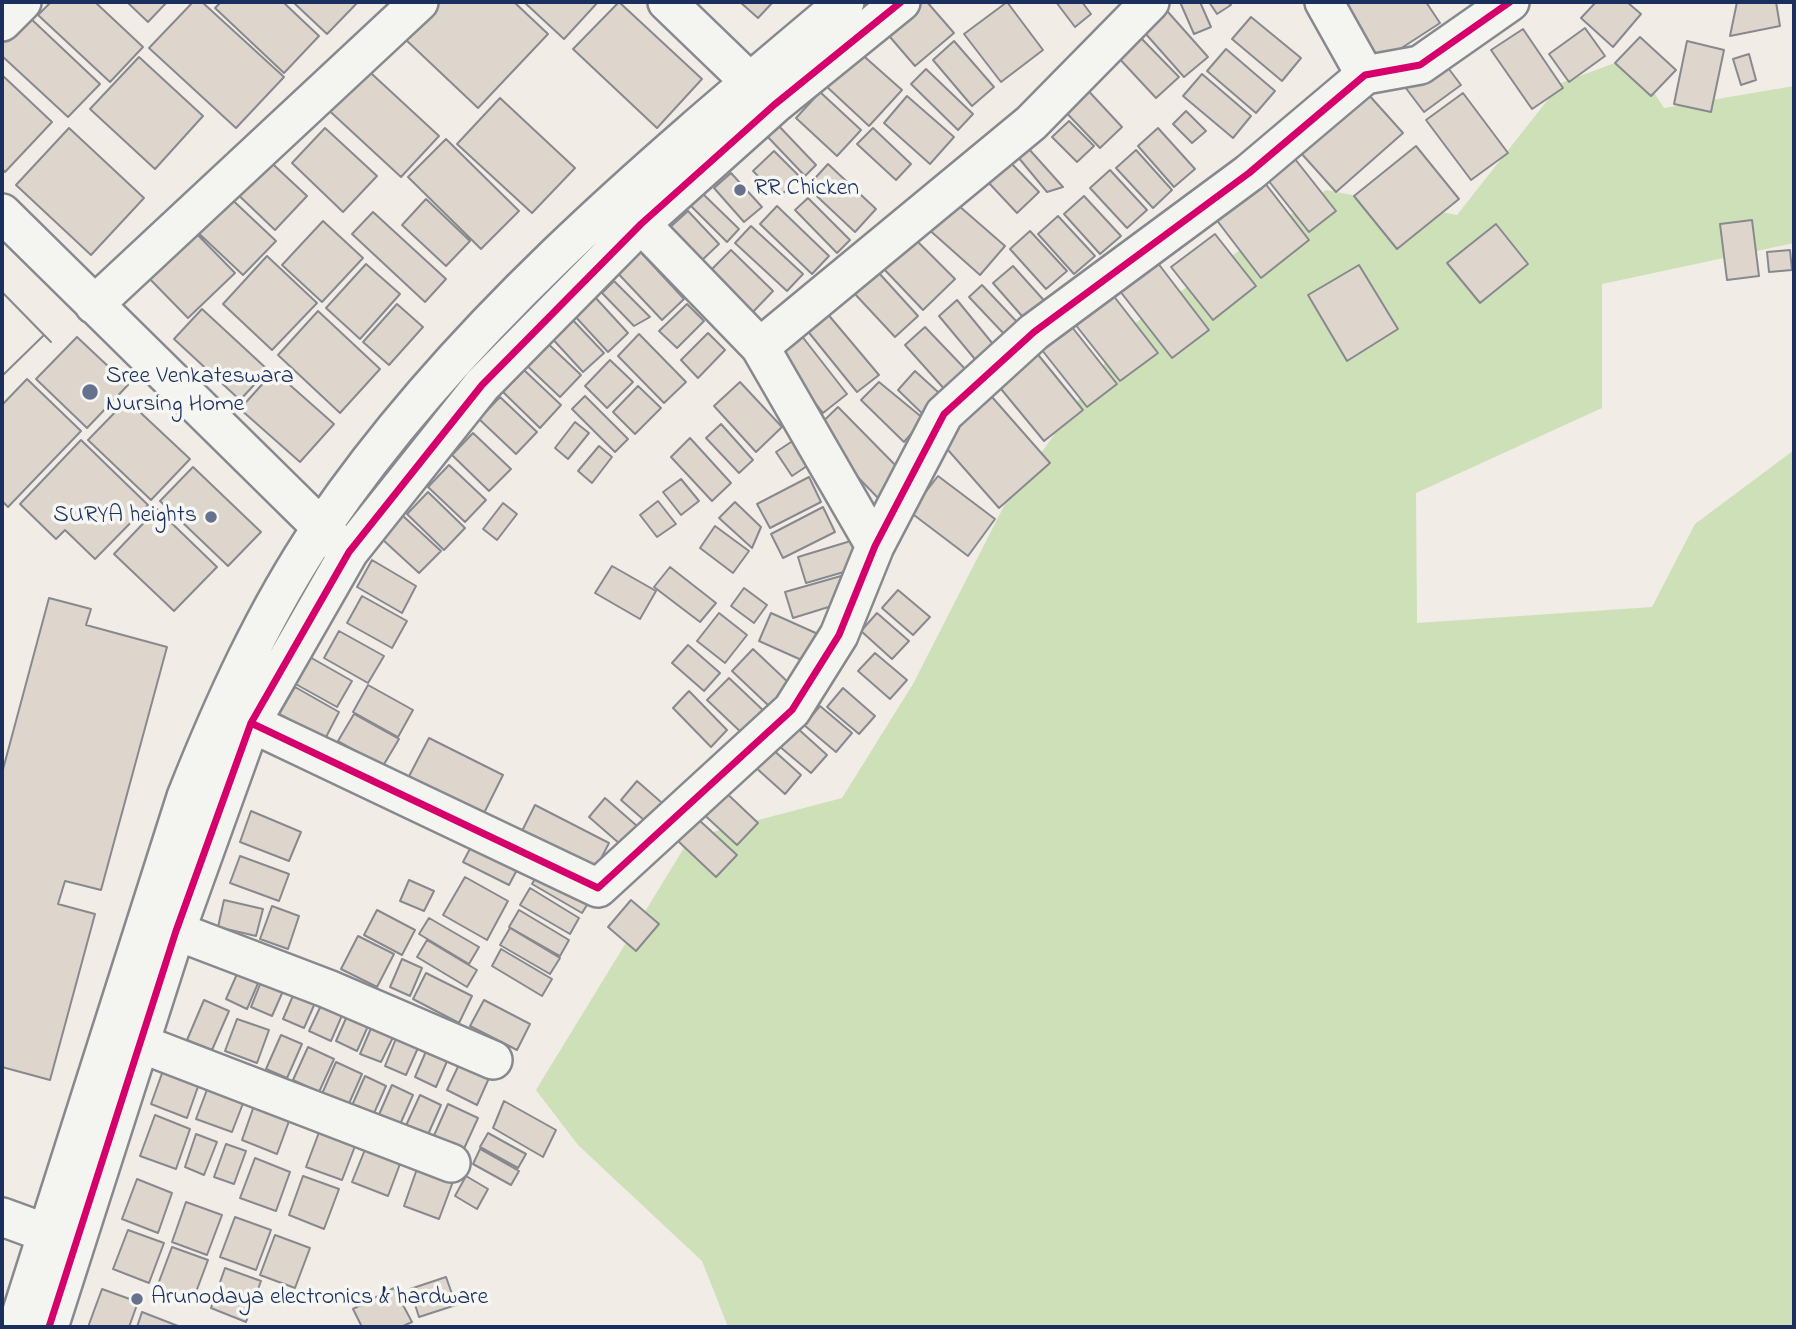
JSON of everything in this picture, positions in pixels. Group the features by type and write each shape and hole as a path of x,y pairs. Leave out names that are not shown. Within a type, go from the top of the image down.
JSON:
{"street":[{"path":"2,22 22,2"},
{"path":"94,305 419,2"},
{"path":"667,2 750,82"},
{"path":"17,1327 186,797 219,714 253,645 320,529 382,445 457,358 552,260 750,82 845,2"},
{"path":"49,1327 176,931 251,723 349,552 482,386 641,224 774,105 901,2"},
{"path":"760,347 1031,123 1150,2"},
{"path":"1324,2 1365,75"},
{"path":"251,723 598,888 792,710 839,635 875,546 944,414 1034,332 1249,173 1365,75 1420,65 1510,2"},
{"path":"2,214 320,529 349,552"},
{"path":"641,224 760,347 875,546"},
{"path":"176,931 328,989 493,1060"},
{"path":"139,1043 451,1163"},
{"path":"2,1217 46,1233"}],"green space":[{"path":"1631,57 1664,108 1794,86 1794,243 1602,284 1602,408 1416,493 1417,623 1652,607 1695,524 1794,450 1794,1327 728,1327 702,1261 578,1145 536,1090 690,838 842,798 913,684 1005,504 1131,326 1326,190 1457,215 1561,83"}],"building":[{"path":"51,2 95,2 143,47 110,82 38,15"},
{"path":"127,2 167,2 148,22"},
{"path":"193,2 202,2 284,77 236,128 149,48"},
{"path":"221,2 283,2 319,36 284,73 215,8"},
{"path":"293,2 358,2 327,34"},
{"path":"438,2 514,2 548,34 478,108 404,38"},
{"path":"524,2 598,2 564,39"},
{"path":"619,2 702,79 657,128 573,49"},
{"path":"740,2 773,2 758,18"},
{"path":"917,2 927,2 954,33 915,66 884,30"},
{"path":"1007,2 1043,50 1001,82 964,34"},
{"path":"1056,2 1082,2 1091,14 1075,27"},
{"path":"1180,2 1200,2 1211,27 1194,34"},
{"path":"1209,2 1228,2 1231,5 1217,14"},
{"path":"1341,2 1426,2 1440,23 1380,62"},
{"path":"1596,2 1627,2 1641,14 1613,47 1581,18"},
{"path":"1737,2 1776,2 1780,26 1730,36"},
{"path":"1160,3 1208,57 1184,77 1137,24"},
{"path":"28,16 100,84 68,117 2,56 2,43"},
{"path":"1251,17 1301,58 1282,81 1232,39"},
{"path":"1585,28 1605,56 1569,82 1549,54"},
{"path":"1523,29 1563,88 1532,109 1491,50"},
{"path":"1138,35 1179,77 1156,98 1116,55"},
{"path":"1640,37 1676,70 1651,96 1615,63"},
{"path":"954,41 994,87 972,106 933,60"},
{"path":"1687,41 1724,50 1711,112 1674,104"},
{"path":"1226,49 1275,91 1256,113 1207,71"},
{"path":"858,51 902,90 869,126 826,86"},
{"path":"1749,54 1756,80 1741,85 1733,59"},
{"path":"1439,56 1461,85 1424,112 1402,83"},
{"path":"139,57 203,116 155,169 90,109"},
{"path":"360,63 439,136 401,177 322,104"},
{"path":"926,69 973,114 958,130 911,84"},
{"path":"1202,74 1251,116 1233,138 1183,96"},
{"path":"2,75 52,122 5,172 2,169"},
{"path":"1082,84 1122,127 1100,148 1059,105"},
{"path":"1359,84 1403,133 1336,192 1292,143"},
{"path":"820,92 861,130 837,156 796,118"},
{"path":"1463,93 1508,153 1471,180 1426,120"},
{"path":"907,96 954,137 930,164 884,123"},
{"path":"500,98 575,168 532,213 457,144"},
{"path":"1186,111 1206,131 1192,143 1173,124"},
{"path":"1069,121 1094,146 1077,162 1052,137"},
{"path":"776,123 816,165 805,176 765,134"},
{"path":"69,128 144,198 91,255 16,185"},
{"path":"325,128 377,176 343,212 292,163"},
{"path":"873,128 911,164 896,180 857,144"},
{"path":"1158,128 1195,169 1174,187 1138,146"},
{"path":"446,139 519,211 481,249 408,177"},
{"path":"1416,146 1459,199 1397,249 1354,196"},
{"path":"1028,148 1063,187 1047,192 1018,157"},
{"path":"1136,150 1172,190 1153,208 1116,168"},
{"path":"774,151 800,177 779,197 753,171"},
{"path":"262,154 307,196 275,230 231,188"},
{"path":"1295,159 1336,211 1309,232 1268,180"},
{"path":"1009,161 1039,192 1017,213 987,181"},
{"path":"828,164 876,209 855,232 807,187"},
{"path":"1110,170 1147,210 1127,228 1090,188"},
{"path":"731,173 762,207 744,222 714,188"},
{"path":"1261,178 1309,240 1261,278 1212,214"},
{"path":"224,192 276,241 243,275 192,227"},
{"path":"703,194 739,229 727,242 691,206"},
{"path":"1084,196 1121,236 1100,254 1064,214"},
{"path":"808,198 850,240 837,253 795,210"},
{"path":"426,199 470,241 446,266 402,225"},
{"path":"951,199 1005,246 980,275 926,227"},
{"path":"777,206 829,256 812,274 760,224"},
{"path":"688,211 719,244 699,263 667,230"},
{"path":"373,212 446,279 425,302 352,234"},
{"path":"1058,216 1095,256 1074,274 1038,234"},
{"path":"1752,220 1759,276 1727,280 1720,224"},
{"path":"323,221 363,258 322,302 282,265"},
{"path":"1496,224 1528,264 1480,303 1447,263"},
{"path":"189,226 235,273 188,318 142,271"},
{"path":"751,226 803,274 787,291 735,243"},
{"path":"1030,231 1067,271 1046,289 1010,249"},
{"path":"1215,234 1256,286 1213,320 1171,267"},
{"path":"913,237 955,279 923,310 882,267"},
{"path":"635,246 684,299 662,320 612,267"},
{"path":"731,250 773,291 751,314 708,273"},
{"path":"1790,250 1792,270 1769,272 1767,252"},
{"path":"267,256 317,303 272,350 223,304"},
{"path":"1154,258 1209,330 1172,358 1116,286"},
{"path":"366,264 400,294 360,339 326,308"},
{"path":"1359,265 1398,329 1347,361 1308,295"},
{"path":"1013,266 1049,306 1029,324 993,283"},
{"path":"878,272 918,316 895,337 854,293"},
{"path":"614,281 650,317 634,326 602,293"},
{"path":"982,285 1018,323 1005,335 969,297"},
{"path":"1109,290 1158,353 1120,381 1071,319"},
{"path":"2,292 44,335 2,376"},
{"path":"2,292 51,342 44,335 2,376"},
{"path":"593,295 628,333 608,352 573,314"},
{"path":"957,300 997,349 979,364 939,316"},
{"path":"397,304 423,327 389,365 363,342"},
{"path":"687,304 704,321 677,348 659,331"},
{"path":"202,309 268,370 240,400 174,339"},
{"path":"318,311 380,369 340,413 278,355"},
{"path":"826,312 879,375 857,392 806,329"},
{"path":"568,315 604,353 583,372 548,334"},
{"path":"1068,322 1117,384 1087,407 1038,345"},
{"path":"925,327 968,372 947,392 905,345"},
{"path":"708,333 725,350 698,378 681,360"},
{"path":"639,334 686,382 664,403 618,356"},
{"path":"801,335 847,394 823,413 776,354"},
{"path":"77,337 128,385 87,428 36,379"},
{"path":"543,339 581,375 560,397 522,361"},
{"path":"1031,346 1083,410 1044,441 992,378"},
{"path":"610,360 633,382 607,408 585,386"},
{"path":"524,370 561,405 540,428 503,392"},
{"path":"274,371 334,424 300,462 240,409"},
{"path":"915,371 950,403 931,422 898,390"},
{"path":"27,379 81,431 8,507 2,501 2,405"},
{"path":"740,382 782,427 756,452 714,406"},
{"path":"879,382 924,419 904,442 861,400"},
{"path":"638,386 661,408 635,434 613,412"},
{"path":"585,396 628,439 615,452 572,409"},
{"path":"500,397 537,432 516,454 479,419"},
{"path":"992,397 1050,463 999,508 941,442"},
{"path":"127,400 190,459 151,500 88,440"},
{"path":"838,407 905,475 879,499 813,431"},
{"path":"575,422 589,433 568,459 555,448"},
{"path":"721,424 753,460 739,473 706,438"},
{"path":"473,433 511,469 489,491 452,455"},
{"path":"690,438 731,483 712,501 671,457"},
{"path":"797,438 813,462 792,476 776,452"},
{"path":"81,440 148,505 95,559 65,530 56,539 20,504"},
{"path":"599,446 612,457 592,483 578,471"},
{"path":"449,465 486,500 465,522 428,487"},
{"name":"SURYA heights","path":"193,467 261,532 228,566 160,501"},
{"path":"938,476 995,519 968,556 910,512"},
{"path":"809,477 821,502 770,528 757,504"},
{"path":"681,479 699,501 681,515 663,492"},
{"path":"428,492 465,528 444,550 407,514"},
{"path":"658,501 676,524 657,537 640,515"},
{"path":"735,502 761,527 752,548 719,518"},
{"path":"503,503 517,514 497,540 483,529"},
{"path":"823,507 835,532 783,558 771,534"},
{"path":"157,509 217,567 174,611 114,554"},
{"path":"403,516 441,551 419,573 382,539"},
{"path":"715,526 749,551 733,573 700,548"},
{"path":"854,540 861,567 806,583 798,557"},
{"path":"372,560 416,586 402,613 357,587"},
{"path":"612,566 656,591 640,619 595,593"},
{"path":"670,567 716,603 700,622 654,587"},
{"path":"841,576 848,601 793,618 785,592"},
{"path":"744,588 767,605 754,623 731,606"},
{"path":"898,590 930,617 913,635 882,608"},
{"path":"362,596 407,621 392,648 347,623"},
{"path":"49,598 91,609 86,625 167,647 101,890 65,881 58,904 95,914 50,1080 2,1067 2,773"},
{"path":"719,613 747,635 725,663 697,641"},
{"path":"771,613 818,634 806,662 759,641"},
{"path":"877,613 909,641 892,659 861,631"},
{"path":"339,631 384,656 368,683 324,658"},
{"path":"688,645 720,673 704,691 672,663"},
{"path":"753,649 790,684 769,706 732,671"},
{"path":"875,653 907,680 890,699 858,671"},
{"path":"308,656 352,681 337,707 292,682"},
{"path":"729,678 766,713 744,735 707,700"},
{"path":"368,685 413,710 398,737 353,712"},
{"path":"295,687 339,712 325,739 279,714"},
{"path":"843,688 875,716 859,734 827,707"},
{"path":"689,691 727,730 711,747 673,708"},
{"path":"820,706 852,733 836,752 804,725"},
{"path":"354,714 399,739 383,766 338,741"},
{"path":"796,727 827,755 811,773 779,746"},
{"path":"429,738 503,775 482,817 407,780"},
{"path":"770,747 801,775 785,794 754,766"},
{"path":"637,781 669,809 652,827 621,800"},
{"path":"720,787 758,823 737,845 699,810"},
{"path":"605,798 637,826 620,844 589,817"},
{"path":"535,805 609,843 594,872 520,835"},
{"path":"251,811 301,832 289,861 240,842"},
{"path":"699,820 737,855 716,877 678,841"},
{"path":"474,841 520,864 509,885 463,862"},
{"path":"240,856 289,874 279,901 230,883"},
{"path":"542,867 592,897 582,913 532,884"},
{"path":"465,877 508,901 487,940 443,915"},
{"path":"409,880 434,891 424,911 400,901"},
{"path":"530,888 579,918 570,934 520,905"},
{"path":"224,900 263,909 256,936 218,927"},
{"path":"631,900 659,924 636,951 608,927"},
{"path":"272,906 299,916 288,949 260,939"},
{"path":"377,910 415,930 402,955 364,935"},
{"path":"519,910 569,940 560,956 509,927"},
{"path":"429,918 479,947 469,964 419,934"},
{"path":"510,928 560,958 550,974 500,945"},
{"path":"358,936 394,954 377,987 341,969"},
{"path":"427,940 477,970 467,987 417,957"},
{"path":"501,949 552,979 542,996 492,966"},
{"path":"402,959 422,968 410,996 390,987"},
{"path":"241,965 262,974 247,1009 226,999"},
{"path":"265,972 287,982 272,1016 251,1007"},
{"path":"426,973 472,996 459,1023 413,999"},
{"path":"298,984 319,994 304,1028 283,1019"},
{"path":"325,997 346,1006 331,1041 309,1031"},
{"path":"204,1000 229,1011 212,1050 187,1040"},
{"path":"484,1000 530,1024 517,1050 470,1026"},
{"path":"351,1007 372,1017 357,1051 336,1041"},
{"path":"237,1019 269,1030 257,1063 225,1051"},
{"path":"375,1019 397,1029 381,1062 360,1054"},
{"path":"399,1031 421,1041 406,1075 385,1066"},
{"path":"281,1035 302,1044 287,1078 266,1069"},
{"path":"430,1042 451,1052 436,1087 415,1077"},
{"path":"308,1047 334,1059 319,1092 293,1080"},
{"path":"463,1056 493,1069 477,1105 447,1090"},
{"path":"336,1062 362,1074 347,1108 321,1096"},
{"path":"165,1065 201,1078 187,1118 151,1104"},
{"path":"365,1076 386,1086 371,1120 350,1110"},
{"path":"211,1079 247,1093 232,1132 196,1119"},
{"path":"392,1085 413,1095 398,1129 377,1119"},
{"path":"420,1095 441,1105 426,1139 404,1130"},
{"path":"256,1100 292,1113 277,1154 242,1140"},
{"path":"504,1101 556,1130 543,1157 493,1128"},
{"path":"448,1104 478,1118 462,1153 432,1140"},
{"path":"155,1115 190,1129 176,1169 140,1156"},
{"path":"321,1127 357,1141 342,1180 306,1167"},
{"path":"488,1133 526,1154 518,1168 480,1147"},
{"path":"196,1134 217,1142 204,1175 185,1167"},
{"path":"368,1142 403,1156 388,1196 352,1182"},
{"path":"226,1144 246,1151 234,1184 214,1177"},
{"path":"480,1149 519,1171 511,1185 473,1164"},
{"path":"255,1158 290,1172 276,1211 240,1198"},
{"path":"418,1166 454,1179 439,1219 404,1206"},
{"path":"303,1176 339,1189 324,1229 289,1215"},
{"path":"466,1176 488,1189 477,1209 455,1196"},
{"path":"137,1179 172,1193 158,1233 122,1219"},
{"path":"186,1202 222,1215 207,1255 172,1242"},
{"path":"235,1217 271,1230 256,1270 220,1257"},
{"path":"128,1230 164,1243 149,1283 113,1269"},
{"path":"275,1235 310,1248 295,1288 260,1275"},
{"path":"172,1247 208,1260 193,1300 157,1287"},
{"path":"225,1268 261,1281 246,1322 211,1308"},
{"path":"446,1277 456,1305 419,1317 410,1289"},
{"path":"394,1288 412,1322 401,1327 362,1327 353,1309"},
{"path":"102,1289 138,1302 129,1327 88,1327"},
{"path":"142,1312 178,1326 137,1327"}],"cycle path":[{"path":"49,1327 176,931 251,723 349,552 482,385 641,224 774,105 901,2"},
{"path":"251,723 598,888 792,710 839,635 875,546 944,414 1034,332 1249,173 1365,75 1420,65 1510,2"}],"place":[{"name":"RR Chicken","path":"740,190"},
{"name":"Sree Venkateswara Nursing Home","path":"90,392"},
{"name":"SURYA heights","path":"211,517"},
{"name":"Arunodaya electronics & hardware","path":"137,1299"}]}
